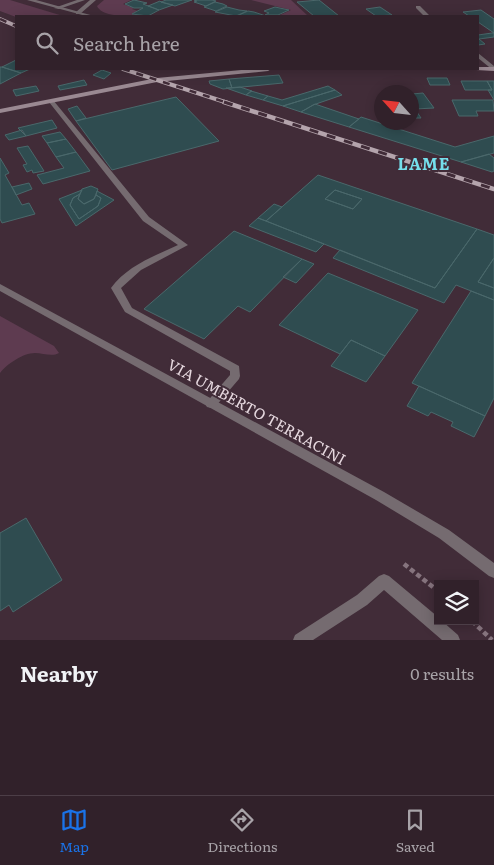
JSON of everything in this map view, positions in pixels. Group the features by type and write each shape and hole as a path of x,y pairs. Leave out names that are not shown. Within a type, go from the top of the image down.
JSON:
{"main road":[{"path":"479,69 494,69"},
{"path":"0,111 166,79 258,70"}],"street":[{"path":"30,0 87,15"},
{"path":"57,8 82,0"},
{"path":"78,13 93,0"},
{"path":"418,7 426,15"},
{"path":"479,56 494,69"},
{"path":"51,101 146,219 184,245 146,264 116,288 128,310 235,369 235,376 212,404"},
{"name":"VIA UMBERTO TERRACINI","path":"0,287 380,496 444,534 494,571"},
{"path":"300,640 362,600 384,581 453,640"}],"path":[{"path":"404,564 434,589"},
{"path":"476,625 492,640"}],"shaded area":[{"path":"0,0 10,0 60,15 15,15 15,17 0,11"},
{"path":"104,0 131,0 123,4 138,11 132,14 135,15 115,15 100,10 97,6"},
{"path":"251,0 291,0 307,15 280,15 291,10"},
{"path":"0,316 54,346 59,353 53,355 30,353 11,363 0,373"}],"building":[{"path":"134,0 147,3 143,4 159,10 150,15 132,14 143,8 134,8 125,4"},
{"path":"166,0 192,0 175,6 161,2"},
{"path":"194,0 216,1 206,6 194,2 197,1"},
{"path":"319,0 338,15 313,15 297,2"},
{"path":"160,1 173,5 159,10 148,6"},
{"path":"215,2 227,6 216,11 204,7"},
{"path":"227,7 247,11 238,15 215,12"},
{"path":"275,7 289,10 278,15 265,15 269,13 264,11"},
{"path":"380,7 392,15 375,15 366,9"},
{"path":"481,10 494,19 494,33 479,23 479,15 468,15 463,12"},
{"path":"248,11 263,15 239,15"},
{"path":"494,33 494,37 479,39 479,35"},
{"path":"479,39 485,44 479,45"},
{"path":"15,60 15,70 28,70 21,73 2,67"},
{"path":"0,67 2,67 21,73 0,84"},
{"path":"102,70 111,73 104,79 93,75"},
{"path":"279,75 283,83 232,88 229,79"},
{"path":"427,78 447,78 450,85 430,85"},
{"path":"229,79 232,88 223,89 210,84 209,81"},
{"path":"84,80 87,85 60,90 58,86"},
{"path":"461,81 487,81 492,90 465,90"},
{"path":"487,81 494,81 494,100 488,90 492,90"},
{"path":"36,86 39,91 16,96 13,90"},
{"path":"328,86 335,90 283,106 263,100 268,96 282,100"},
{"path":"240,87 252,91 246,95 226,88"},
{"path":"335,90 342,95 313,105 301,112 283,106"},
{"path":"251,91 268,96 263,100 246,95"},
{"path":"419,93 423,93 434,108 419,109"},
{"path":"176,97 219,141 112,170 76,121"},
{"path":"452,100 493,100 494,111 476,111 478,116 459,116"},
{"path":"315,104 359,119 349,127 301,112"},
{"path":"77,106 86,118 76,121 68,109"},
{"path":"361,117 374,121 374,130 402,130 455,147 494,136 494,153 461,162 349,127"},
{"path":"52,120 57,128 26,136 18,128"},
{"path":"22,130 26,136 9,140 5,135"},
{"path":"60,132 66,139 47,143 42,136"},
{"path":"66,139 76,152 56,157 47,143"},
{"path":"28,146 44,171 33,173 32,170 27,172 23,165 27,164 17,148"},
{"path":"76,152 90,171 43,184 37,175 64,168 56,157"},
{"path":"489,154 494,158 494,171 492,172 461,162"},
{"path":"0,158 9,173 5,175 22,205 29,203 35,214 2,223 0,219"},
{"path":"318,175 477,229 435,288 266,221","holes":["335,190 362,199 353,209 325,199"]},
{"path":"29,183 32,189 16,195 12,187"},
{"path":"91,186 98,189 94,199 84,204 78,199 82,189"},
{"path":"82,190 80,194 73,198 70,205 79,219 98,206 101,198 96,195 97,191 114,200 76,226 59,199"},
{"path":"335,190 362,199 353,209 325,199"},
{"path":"80,194 78,199 84,204 94,199 96,195 101,198 98,206 79,219 70,205 73,198"},
{"path":"274,204 282,207 266,221 258,218"},
{"path":"258,218 324,244 316,252 249,226"},
{"path":"477,229 494,235 494,258 478,282 494,288 494,300 456,285 444,303 333,258 340,250 435,288"},
{"path":"234,231 302,259 250,312 238,306 204,339 144,309"},
{"path":"494,258 494,288 478,282"},
{"path":"302,259 314,264 296,283 283,277"},
{"path":"328,273 418,310 385,356 351,340 340,354 279,325"},
{"path":"471,291 494,300 494,398 485,416 412,383"},
{"path":"351,340 385,356 366,382 331,366"},
{"path":"419,386 485,416 474,437 451,426 453,422 431,412 428,416 407,406"},
{"path":"26,518 62,580 13,612 9,605 0,611 0,533"}],"railway":[{"path":"0,19 15,26"},
{"path":"126,70 228,103"},
{"path":"224,102 494,189"}],"district":[{"name":"LAME","path":"424,163"}]}
